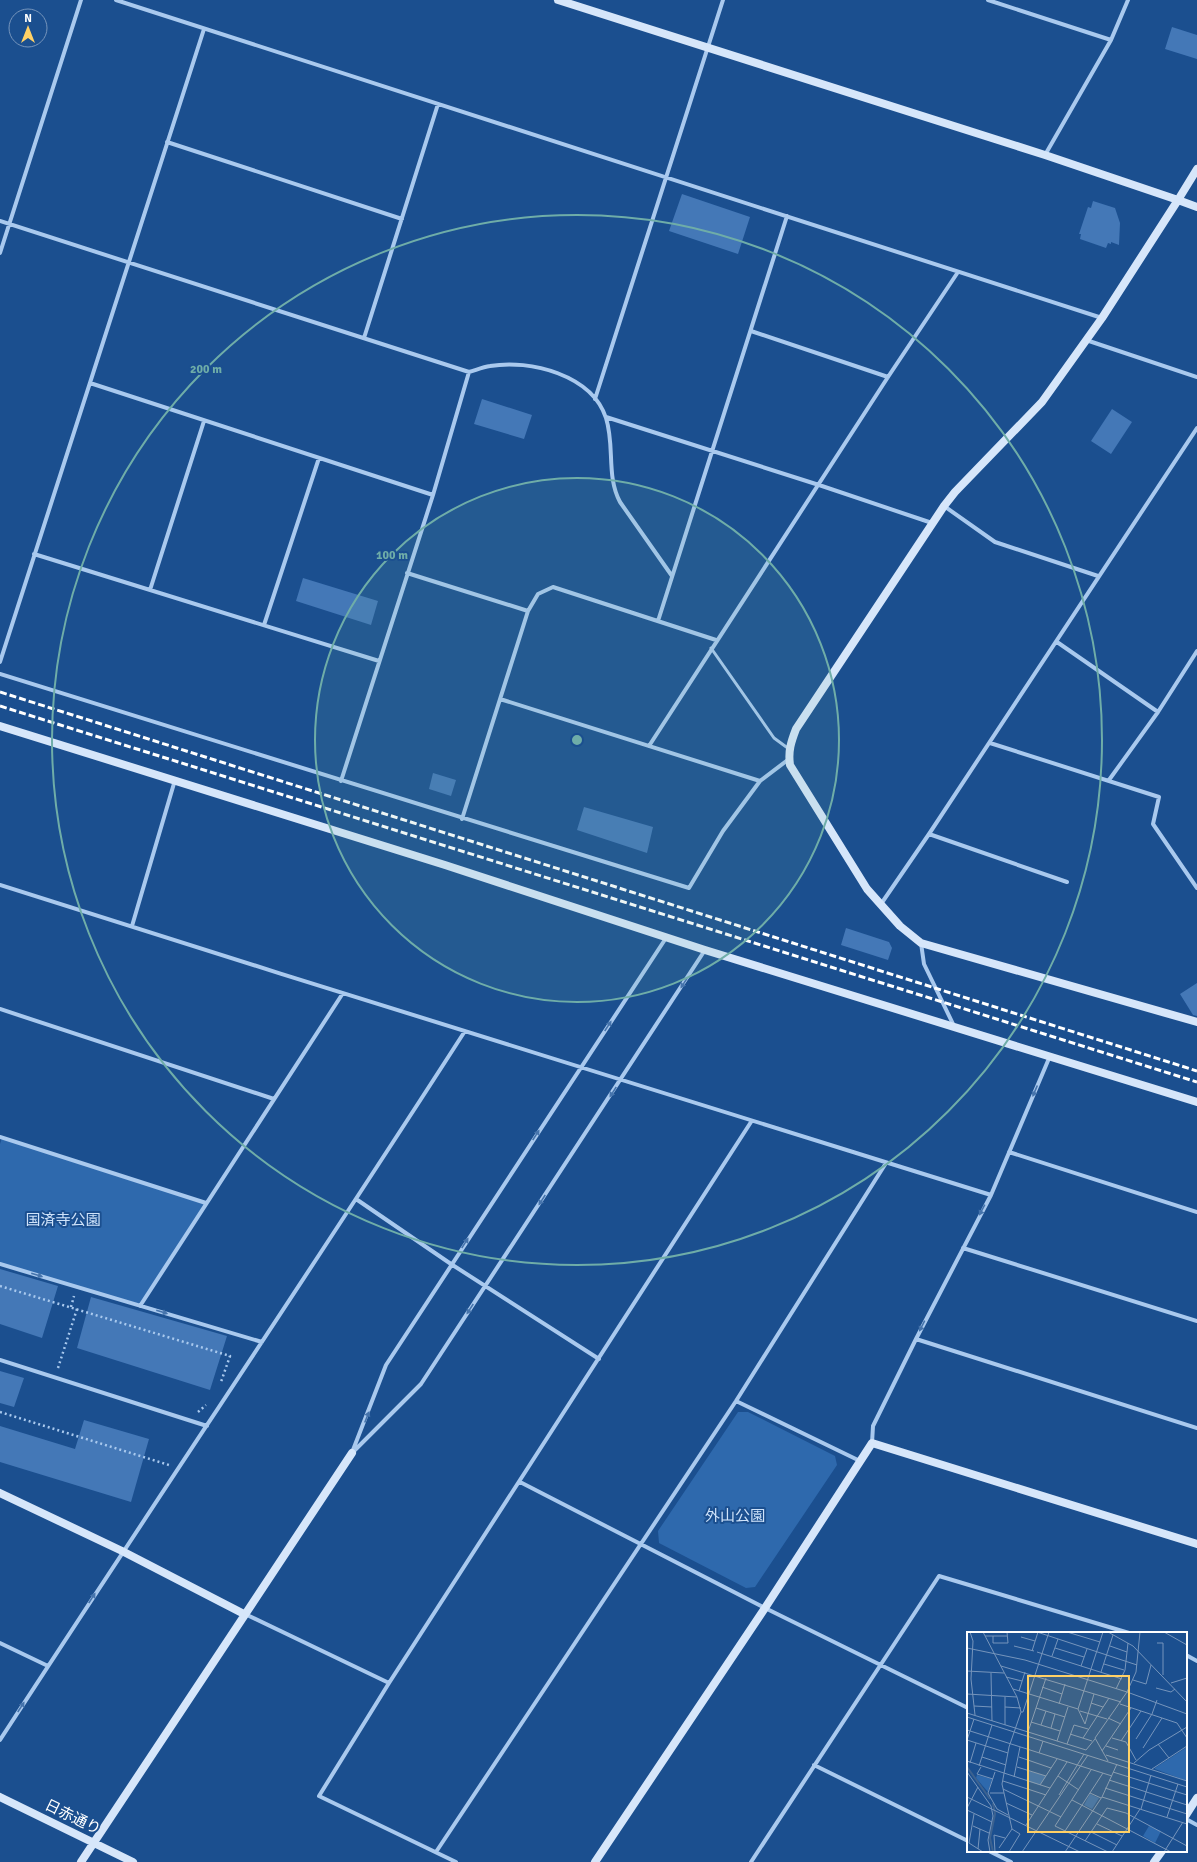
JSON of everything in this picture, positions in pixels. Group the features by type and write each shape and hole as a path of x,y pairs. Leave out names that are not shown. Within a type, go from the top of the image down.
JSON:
{"street":[{"path":"0,253 80,0"},
{"path":"116,0 666,176 1102,318"},
{"path":"558,0 1045,155 1197,206"},
{"path":"595,399 723,0"},
{"path":"988,0 1111,40"},
{"path":"1045,155 1111,40 1128,0"},
{"path":"0,662 204,29"},
{"path":"364,338 438,104"},
{"path":"167,142 402,219"},
{"path":"1197,169 1102,318 1042,402 955,492 944,506 796,729 789,759 790,765 867,889 880,906 920,943 1197,1022"},
{"path":"658,621 787,216"},
{"path":"0,221 470,372 490,366 514,364 544,368 567,376 582,386 595,399 606,417 611,438 614,491 620,502 672,576"},
{"path":"648,746 958,272"},
{"path":"751,331 888,377"},
{"path":"1086,340 1197,377"},
{"path":"341,781 433,495 470,372"},
{"path":"90,383 433,495"},
{"path":"606,417 933,523"},
{"path":"150,590 204,421"},
{"path":"880,906 930,834 1057,642 1098,576 1197,428"},
{"path":"264,625 319,458"},
{"path":"944,506 995,542 1098,576"},
{"path":"34,554 379,661"},
{"path":"407,573 528,611"},
{"path":"462,819 528,611 538,594 553,587 716,640"},
{"path":"1057,642 1158,712"},
{"path":"1109,780 1158,712 1197,651"},
{"path":"0,674 462,819 689,888 723,831 760,781 789,759"},
{"path":"500,699 760,781"},
{"path":"0,726 175,780 666,938 1050,1055 1197,1102"},
{"path":"990,743 1159,797 1153,824 1197,888"},
{"path":"132,926 175,780"},
{"path":"930,834 1067,882"},
{"path":"0,885 465,1031 580,1069 991,1195"},
{"path":"352,1453 386,1365 666,938"},
{"path":"920,943 924,964 954,1027"},
{"path":"81,1862 352,1453 421,1384 705,950"},
{"path":"140,1306 343,993"},
{"path":"0,1009 274,1099"},
{"path":"0,1740 122,1551 207,1426 465,1031"},
{"path":"595,1862 765,1608 872,1443 873,1426 962,1248 991,1195 1050,1055"},
{"path":"456,1862 318,1796 389,1683 751,1122"},
{"path":"0,1144 1,1138 206,1203"},
{"path":"1009,1152 1197,1212"},
{"path":"436,1852 736,1401 886,1163"},
{"path":"356,1199 451,1264 486,1285 599,1359"},
{"path":"962,1248 1197,1321"},
{"path":"0,1264 262,1342"},
{"path":"916,1339 1197,1428"},
{"path":"0,1360 207,1426"},
{"path":"736,1401 860,1461"},
{"path":"872,1443 1197,1544"},
{"path":"520,1482 765,1608 967,1707"},
{"path":"0,1493 122,1551 244,1614 389,1683"},
{"path":"751,1862 939,1576 1126,1632"},
{"path":"0,1643 48,1666"},
{"path":"1187,1656 1197,1661"},
{"path":"814,1765 967,1841"},
{"name":"日赤通り","path":"0,1797 133,1862"},
{"path":"1187,1813 1197,1798"},
{"path":"1187,1820 1197,1825"},
{"path":"991,1852 1011,1862"},
{"path":"1154,1862 1161,1852"}],"lane":[{"path":"711,648 774,738 790,750"}],"path":[{"path":"0,1286 230,1356 221,1383"},
{"path":"55,1378 77,1309"},
{"path":"188,1420 211,1402"},
{"path":"0,1412 178,1468"}],"green space":[{"name":"国済寺公園","path":"2,1138 206,1203 140,1306 0,1264 0,1144"},
{"name":"外山公園","path":"738,1412 748,1412 835,1456 837,1465 755,1587 746,1588 659,1543 658,1531"}],"building":[{"path":"1172,27 1197,35 1197,59 1165,49"},
{"path":"682,194 750,217 738,254 669,231"},
{"path":"1093,201 1115,208 1120,223 1119,245 1111,242 1111,244 1108,243 1106,248 1080,239 1081,234 1079,234 1088,207 1091,208"},
{"path":"482,399 532,415 524,439 474,424"},
{"path":"1112,409 1132,422 1111,454 1091,441"},
{"path":"303,578 378,601 371,625 296,601"},
{"path":"433,773 456,780 451,796 429,789"},
{"path":"584,807 653,827 647,853 577,830"},
{"path":"846,928 889,942 892,948 888,960 841,945"},
{"path":"1197,983 1197,1016 1193,1015 1180,994"},
{"path":"0,1269 58,1286 42,1338 0,1324"},
{"path":"91,1297 227,1336 210,1390 77,1348"},
{"path":"0,1371 24,1378 14,1407 0,1403"},
{"path":"84,1420 149,1439 131,1502 0,1462 0,1426 75,1449"}],"railway":[{"path":"0,692 1197,1071"},
{"path":"0,706 1197,1082"}]}
